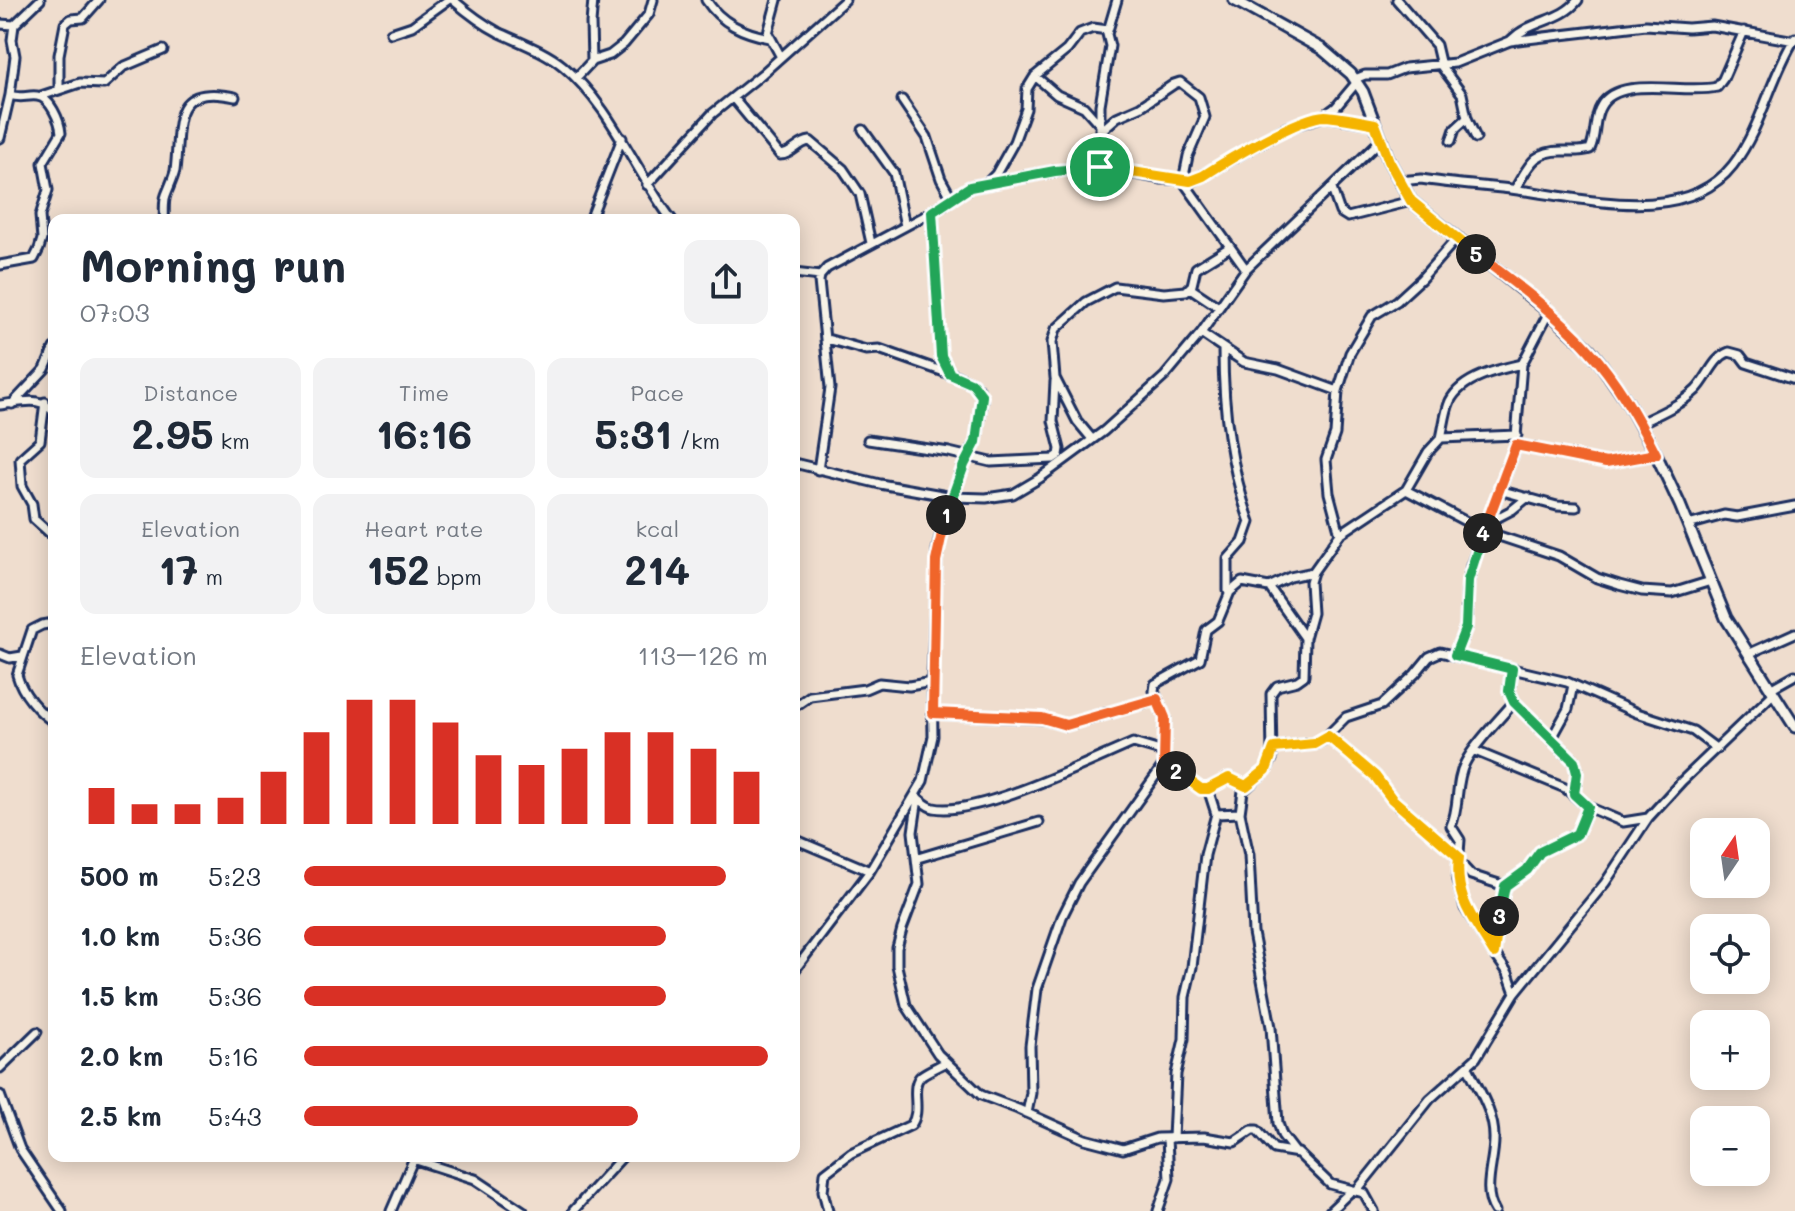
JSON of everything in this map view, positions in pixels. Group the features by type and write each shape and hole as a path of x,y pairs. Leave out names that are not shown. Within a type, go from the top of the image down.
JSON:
{"street":[{"path":"0,138 15,56 12,40 14,25 40,0"},
{"path":"59,89 59,55 65,24 71,19 83,18 99,0"},
{"path":"391,33 412,26 450,0 495,30 554,59 576,78 622,138 647,185 668,214"},
{"path":"592,61 593,0"},
{"path":"576,78 592,61 610,55 624,44 649,14 653,0"},
{"path":"706,0 729,23 748,33 770,38"},
{"path":"777,0 769,24 770,38 781,57"},
{"path":"647,185 712,114 845,0"},
{"path":"1100,167 1100,105 1110,46 1108,30 1117,0"},
{"path":"1234,0 1322,49 1356,81 1399,181 1411,201 1549,312 1589,349 1640,423 1688,525 1726,618 1795,727"},
{"path":"1397,0 1433,41 1441,66 1462,94 1467,118 1476,138"},
{"path":"800,274 820,276 834,263 932,212 970,187 1055,171 1100,167 1183,181 1203,176 1286,128 1324,116 1365,75 1387,75 1405,68 1463,61 1510,41 1536,22 1567,12 1578,0"},
{"path":"0,24 14,25"},
{"path":"1399,181 1421,179 1515,189 1632,206 1662,202 1702,189 1719,179 1746,145 1794,40 1712,26 1688,28 1658,25 1510,41"},
{"path":"985,185 995,176 1014,142 1026,109 1027,89 1035,76 1067,50 1080,33 1093,28 1108,30"},
{"path":"1515,189 1539,154 1590,149 1600,107 1618,92 1635,87 1695,90 1717,87 1744,31"},
{"path":"10,95 23,99 80,83 104,84 123,67 163,50"},
{"path":"1035,76 1057,95 1084,107 1101,129"},
{"path":"1101,129 1174,84 1183,83 1199,97 1205,117 1188,156 1183,181 1246,269"},
{"path":"164,214 165,197 175,171 176,132 183,107 200,95 218,93 235,97"},
{"path":"0,265 34,259 41,244 40,216 48,190 43,163 61,131 57,116 41,96"},
{"path":"733,98 780,155 810,141 843,169 863,199 871,243"},
{"path":"902,100 927,137 941,179 951,197"},
{"path":"1324,116 1375,124"},
{"path":"1451,141 1455,129 1467,118"},
{"path":"863,130 894,173 905,226"},
{"path":"592,214 622,138"},
{"path":"800,465 953,497 986,498 1013,494 1092,439 1165,376 1201,333 1217,306 1246,269 1381,140"},
{"path":"1332,189 1340,212 1348,217 1411,201"},
{"path":"932,212 938,280 938,335 943,363 950,374"},
{"path":"1340,534 1329,493 1326,464 1335,434 1338,391 1350,353 1372,316 1397,301 1421,279 1457,238"},
{"path":"1190,288 1196,268 1230,247"},
{"path":"818,470 830,397 820,276"},
{"path":"868,440 997,463 1056,458 1060,449 1052,414 1055,378 1052,342 1056,329 1096,295 1115,287 1164,293 1190,288 1217,306"},
{"path":"1455,655 1466,627 1471,566 1516,445 1522,364 1549,312"},
{"path":"1201,333 1244,362 1278,369 1338,391"},
{"path":"827,339 866,350 879,349 950,374 973,384 982,396 978,437 944,520 936,561 932,750 918,795 913,832 919,884 899,937 897,966 901,990 910,1013 946,1062 981,1095 1067,1133 1118,1149 1147,1139 1204,1137 1234,1142 1254,1129 1260,1131 1274,1149 1295,1152"},
{"path":"1223,350 1222,395 1230,455 1242,504 1250,522 1245,538 1228,559 1228,597"},
{"path":"1640,423 1694,392 1718,359 1729,352 1740,355 1746,363 1795,379"},
{"path":"12,404 48,362"},
{"path":"1374,1211 1367,1196 1330,1184 1295,1152 1282,1135 1278,1123 1271,1027 1253,933 1249,855 1240,813 1246,786 1266,770 1274,748 1271,694 1277,686 1304,676 1305,638 1312,617 1313,572 1340,534 1406,490 1428,452 1441,438 1450,401 1467,383 1503,368 1522,364"},
{"path":"1055,378 1077,421 1092,439"},
{"path":"0,405 45,402"},
{"path":"45,402 48,406"},
{"path":"45,402 40,441 21,457 22,486 32,504 34,519 48,532"},
{"path":"1441,438 1517,435"},
{"path":"1516,445 1606,463 1656,454"},
{"path":"1406,490 1559,556 1597,578 1642,591 1672,593 1711,581"},
{"path":"1499,490 1554,506 1576,507"},
{"path":"1486,527 1528,497"},
{"path":"1688,525 1724,515 1737,517 1795,506"},
{"path":"1027,1113 1037,989 1062,917 1083,876 1164,764 1165,718 1155,684 1200,659 1206,630 1218,621 1233,588 1242,582 1269,587 1290,577 1313,572"},
{"path":"1269,587 1305,638"},
{"path":"48,624 32,630 17,670 18,679 33,703 48,717"},
{"path":"1748,654 1795,633"},
{"path":"1274,748 1314,744 1328,736 1346,717 1384,703 1436,652 1573,685 1637,713 1693,731 1717,749"},
{"path":"0,654 10,658 22,656"},
{"path":"1512,669 1509,691 1514,702 1574,761 1577,773 1574,794"},
{"path":"1330,1211 1354,1190 1442,1086 1476,1058 1515,993 1605,883 1648,818 1772,692 1795,675"},
{"path":"800,703 810,696 856,691 879,683 909,686 932,682"},
{"path":"1552,738 1567,712 1573,685"},
{"path":"933,713 1042,718 1066,725 1157,699"},
{"path":"1514,702 1464,765 1456,815 1451,826 1460,840 1457,880 1465,908 1508,973 1515,993"},
{"path":"1328,736 1375,776 1392,799 1458,859 1471,875 1505,886"},
{"path":"918,795 933,808 979,804 1133,743 1164,752"},
{"path":"1475,751 1557,784 1588,807 1623,822 1648,818"},
{"path":"1164,764 1195,786 1208,789 1229,778 1246,786"},
{"path":"1158,1211 1170,1175 1170,1138 1176,1074 1184,1039 1185,1000 1192,967 1205,855 1216,814 1208,789"},
{"path":"800,963 870,871 918,795"},
{"path":"1494,953 1505,886 1527,870 1540,852 1577,834 1588,807"},
{"path":"1216,814 1240,813"},
{"path":"918,858 1039,822"},
{"path":"800,842 870,871"},
{"path":"0,1068 37,1032"},
{"path":"828,1211 823,1191 825,1173 851,1153 911,1125 918,1112 916,1086 919,1079 946,1062"},
{"path":"1468,1067 1492,1122 1494,1137 1489,1197 1495,1211"},
{"path":"0,1095 20,1149 62,1211"},
{"path":"391,1211 412,1162"},
{"path":"426,1162 475,1179 523,1211"},
{"path":"573,1211 618,1162"}],"route":[{"path":"1324,116 1375,124 1389,161 1411,201 1549,312 1589,349 1628,403 1656,454 1606,463 1516,445 1479,541 1467,591 1466,627 1455,655 1512,669 1511,697 1522,712 1572,757 1577,773 1574,794 1588,807 1577,834 1540,852 1527,870 1505,886 1494,953 1465,908 1457,880 1459,857 1392,799 1375,776 1328,736 1314,744 1274,748 1266,770 1246,786 1229,778 1208,789 1201,789 1164,764 1165,718 1157,699 1066,725 1042,718 933,713 937,550 944,520 976,442 982,396 973,384 947,371 941,356 932,212 970,187 1055,171 1100,167 1190,181 1286,128 1316,118 1324,116"}]}
